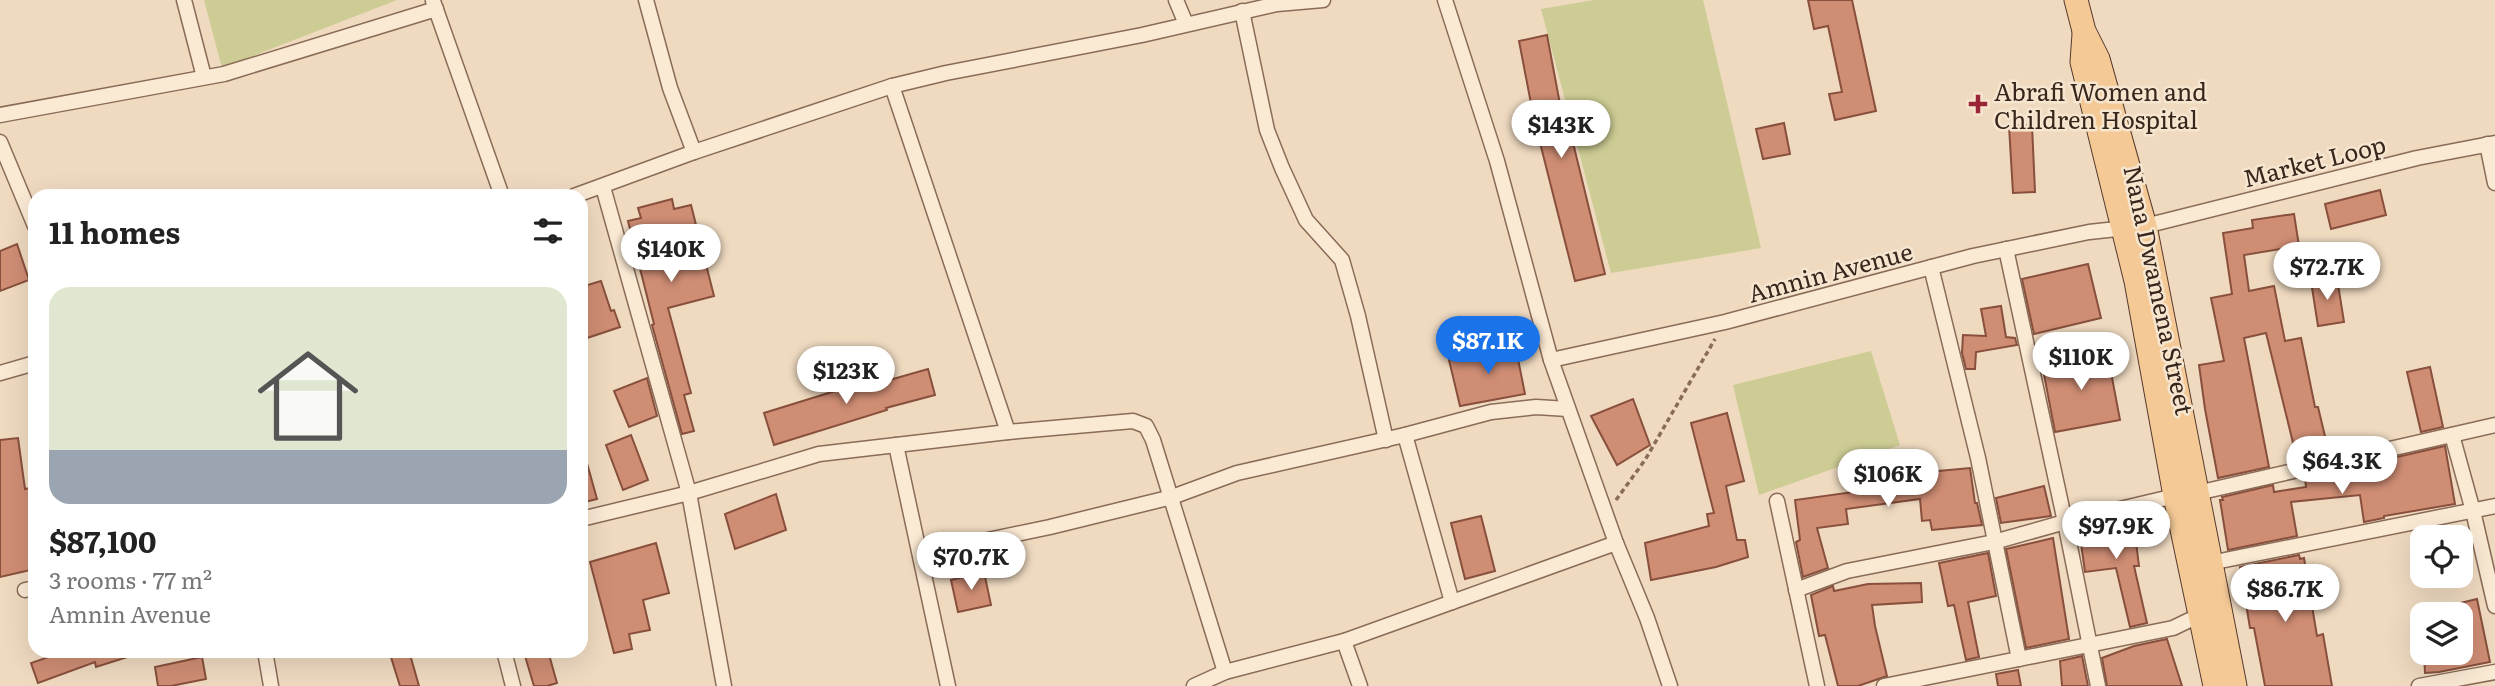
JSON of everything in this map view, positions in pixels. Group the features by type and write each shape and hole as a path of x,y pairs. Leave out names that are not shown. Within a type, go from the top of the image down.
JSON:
{"main road":[{"path":"2076,0 2084,31"},
{"name":"Nana Dwamena Street","path":"2084,31 2098,59 2145,226 2186,494 2200,615 2215,686"},
{"name":"Nana Dwamena Street","path":"2084,31 2082,62 2186,494 2210,563 2235,686"}],"street":[{"path":"184,0 204,77"},
{"path":"646,0 670,88 694,152"},
{"path":"1176,0 1186,24"},
{"path":"588,192 694,152 892,86 1142,35 1276,2 1323,0"},
{"path":"1445,0 1497,161 1567,409 1616,543 1647,618 1670,686"},
{"path":"0,115 224,74 434,4 500,189"},
{"path":"1242,11 1267,130 1282,168 1306,220 1342,260 1358,316 1386,440"},
{"path":"892,86 1008,432"},
{"path":"0,142 28,209"},
{"path":"2491,143 2495,183"},
{"name":"Market Loop","path":"2121,227 2145,226 2417,158 2491,143"},
{"path":"603,187 689,493 724,686"},
{"name":"Amnin Avenue","path":"1551,360 1725,322 2006,249 2121,227"},
{"path":"2006,249 2098,686"},
{"path":"1931,267 1978,458 2019,659"},
{"path":"0,373 28,365"},
{"path":"921,554 1050,527 1172,497 1237,473 1386,440 1491,412 1536,407 1567,409"},
{"path":"588,517 689,493 819,454 1122,420 1140,423 1146,426 1153,440 1225,672"},
{"path":"1796,590 1847,571 1994,542 2065,522 2495,425"},
{"path":"1405,435 1452,602"},
{"path":"2452,435 2495,606"},
{"path":"896,445 948,686"},
{"path":"1777,501 1817,686"},
{"path":"2210,563 2495,506"},
{"path":"1194,686 1225,672 1344,640 1616,543"},
{"path":"1884,686 2173,628 2200,615"},
{"path":"1344,640 1360,686"},
{"path":"266,658 270,679"},
{"path":"270,679 277,658"},
{"path":"506,658 513,686"},
{"path":"2420,686 2495,672"}],"path":[{"path":"1606,514 1645,460 1725,322"}],"shaded area":[{"path":"204,0 397,0 222,68"},
{"path":"1594,0 1703,0 1761,248 1611,273 1541,9"},
{"path":"1871,351 1900,445 1759,495 1733,385"}],"building":[{"path":"1808,0 1852,0 1876,111 1835,120 1829,94 1842,92 1828,26 1814,29"},
{"path":"1547,35 1562,115 1566,114 1605,274 1575,281 1534,119 1519,41"},
{"path":"1784,123 1790,154 1763,159 1756,129"},
{"path":"2032,125 2035,192 2013,193 2009,126"},
{"path":"2380,190 2386,215 2331,229 2325,204"},
{"path":"672,199 674,209 691,205 714,296 668,308 691,393 684,395 694,431 682,434 652,325 654,324 628,221 641,218 638,208"},
{"path":"2294,214 2299,246 2244,255 2249,291 2274,286 2285,341 2301,338 2315,407 2318,407 2329,453 2297,459 2266,333 2244,338 2269,467 2218,478 2199,365 2224,361 2211,298 2232,294 2223,233 2253,228 2252,220"},
{"path":"17,244 28,280 0,291 0,251"},
{"path":"2088,264 2101,318 2034,334 2022,279"},
{"path":"2337,278 2344,322 2318,326 2311,281"},
{"path":"601,281 611,311 614,310 620,327 588,338 588,285"},
{"path":"2001,306 2006,337 2015,338 2017,345 1976,352 1975,369 1966,369 1962,353 1963,335 1986,336 1981,309"},
{"path":"1515,344 1525,394 1460,406 1449,360"},
{"path":"2107,351 2120,420 2055,432 2042,364"},
{"path":"2430,367 2443,427 2421,432 2407,372"},
{"path":"928,369 935,395 886,408 887,410 774,445 764,413 877,378 879,383"},
{"path":"647,378 657,416 629,427 614,391"},
{"path":"1633,399 1650,445 1617,465 1591,416"},
{"path":"1727,413 1744,481 1726,486 1737,540 1745,540 1748,557 1716,567 1651,580 1645,543 1709,526 1707,514 1714,513 1691,423"},
{"path":"631,435 648,480 623,490 606,445"},
{"path":"18,438 25,489 28,488 28,571 0,577 0,440"},
{"path":"2445,446 2455,504 2364,522 2360,495 2291,502 2297,536 2228,550 2220,500 2223,500 2222,497 2273,485 2274,492 2306,487 2305,478"},
{"path":"588,467 597,499 588,501"},
{"path":"1970,468 1975,503 1982,525 1932,530 1930,520 1922,521 1920,499 1846,509 1848,524 1817,528 1828,568 1803,577 1796,542 1800,540 1795,500 1861,491 1861,486 1918,478 1917,473"},
{"path":"2044,486 2051,516 2001,523 1996,498"},
{"path":"776,494 786,530 735,549 725,514"},
{"path":"1481,516 1495,571 1465,579 1451,523"},
{"path":"2133,518 2139,566 2134,566 2147,623 2130,627 2116,568 2085,572 2079,529"},
{"path":"2053,538 2069,639 2026,648 2006,549"},
{"path":"656,543 669,593 643,600 650,630 629,634 632,649 614,653 590,562"},
{"path":"1988,553 1996,596 1968,602 1979,657 1966,660 1954,605 1948,606 1939,563"},
{"path":"2299,555 2300,559 2304,558 2317,636 2323,634 2332,686 2265,686 2254,628 2250,628 2240,567"},
{"path":"984,572 991,605 958,612 951,580"},
{"path":"1921,583 1922,602 1872,605 1887,676 1858,686 1838,686 1825,635 1819,636 1811,595 1833,586 1834,591 1868,584"},
{"path":"2477,599 2490,662 2439,672 2425,673 2425,665 2473,665 2473,602 2464,602"},
{"path":"2167,639 2182,686 2107,686 2102,658 2134,646"},
{"path":"2082,656 2088,686 2062,686 2060,661"},
{"path":"46,658 124,658 96,667 95,662 38,683 31,663"},
{"path":"202,658 206,679 158,686 155,667"},
{"path":"391,658 411,658 419,686 400,686"},
{"path":"526,658 550,658 557,683 534,686"},
{"path":"2018,670 2021,686 1998,686 1996,674"}],"place":[{"name":"Abrafi Women and Children Hospital","path":"1978,104"}]}
